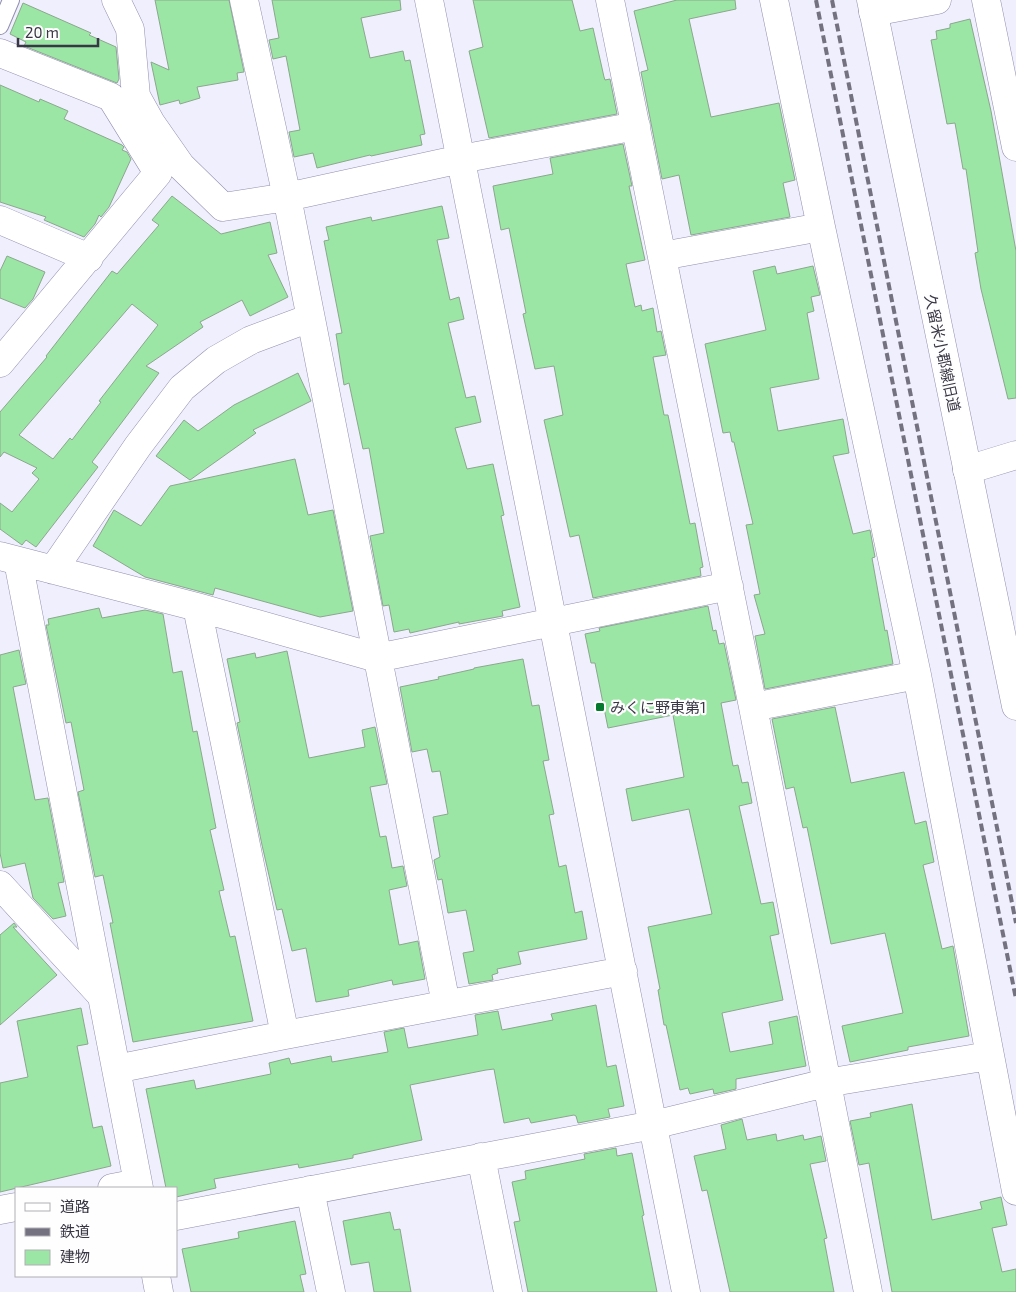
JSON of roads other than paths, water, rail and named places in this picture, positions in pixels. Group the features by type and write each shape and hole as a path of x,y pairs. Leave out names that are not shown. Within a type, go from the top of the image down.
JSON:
{"street":[{"path":"116,0 130,29 136,96 151,123 181,166 223,206 287,197 461,159 636,126"},
{"path":"244,0 287,197 446,1004"},
{"path":"429,0 686,1292"},
{"path":"610,0 729,586 868,1292"},
{"path":"774,0 916,675 1016,1191"},
{"path":"872,6 937,0"},
{"path":"986,0 1016,147"},
{"name":"久留米小郡線旧道","path":"872,6 1016,706"},
{"path":"0,52 111,97 158,173 0,363"},
{"path":"0,220 89,258"},
{"path":"662,256 821,227"},
{"path":"53,570 138,446 182,388 216,360 250,340 310,318"},
{"path":"967,470 1016,455"},
{"path":"130,1187 116,1069 9,559 198,608 377,658 729,586"},
{"path":"198,608 285,1035"},
{"path":"753,707 916,675"},
{"path":"0,885 101,995"},
{"path":"116,1069 622,971"},
{"path":"178,1216 653,1125 826,1083 989,1056"},
{"path":"482,1157 508,1292"},
{"path":"310,1190 331,1292"},
{"path":"0,1210 15,1207"},
{"path":"156,1277 159,1292"}],"lane":[{"path":"0,26 11,0"}],"railway":[{"path":"816,0 1016,999"},
{"path":"832,0 1016,923"}],"place":[{"name":"みくに野東第1","path":"600,707"}]}
